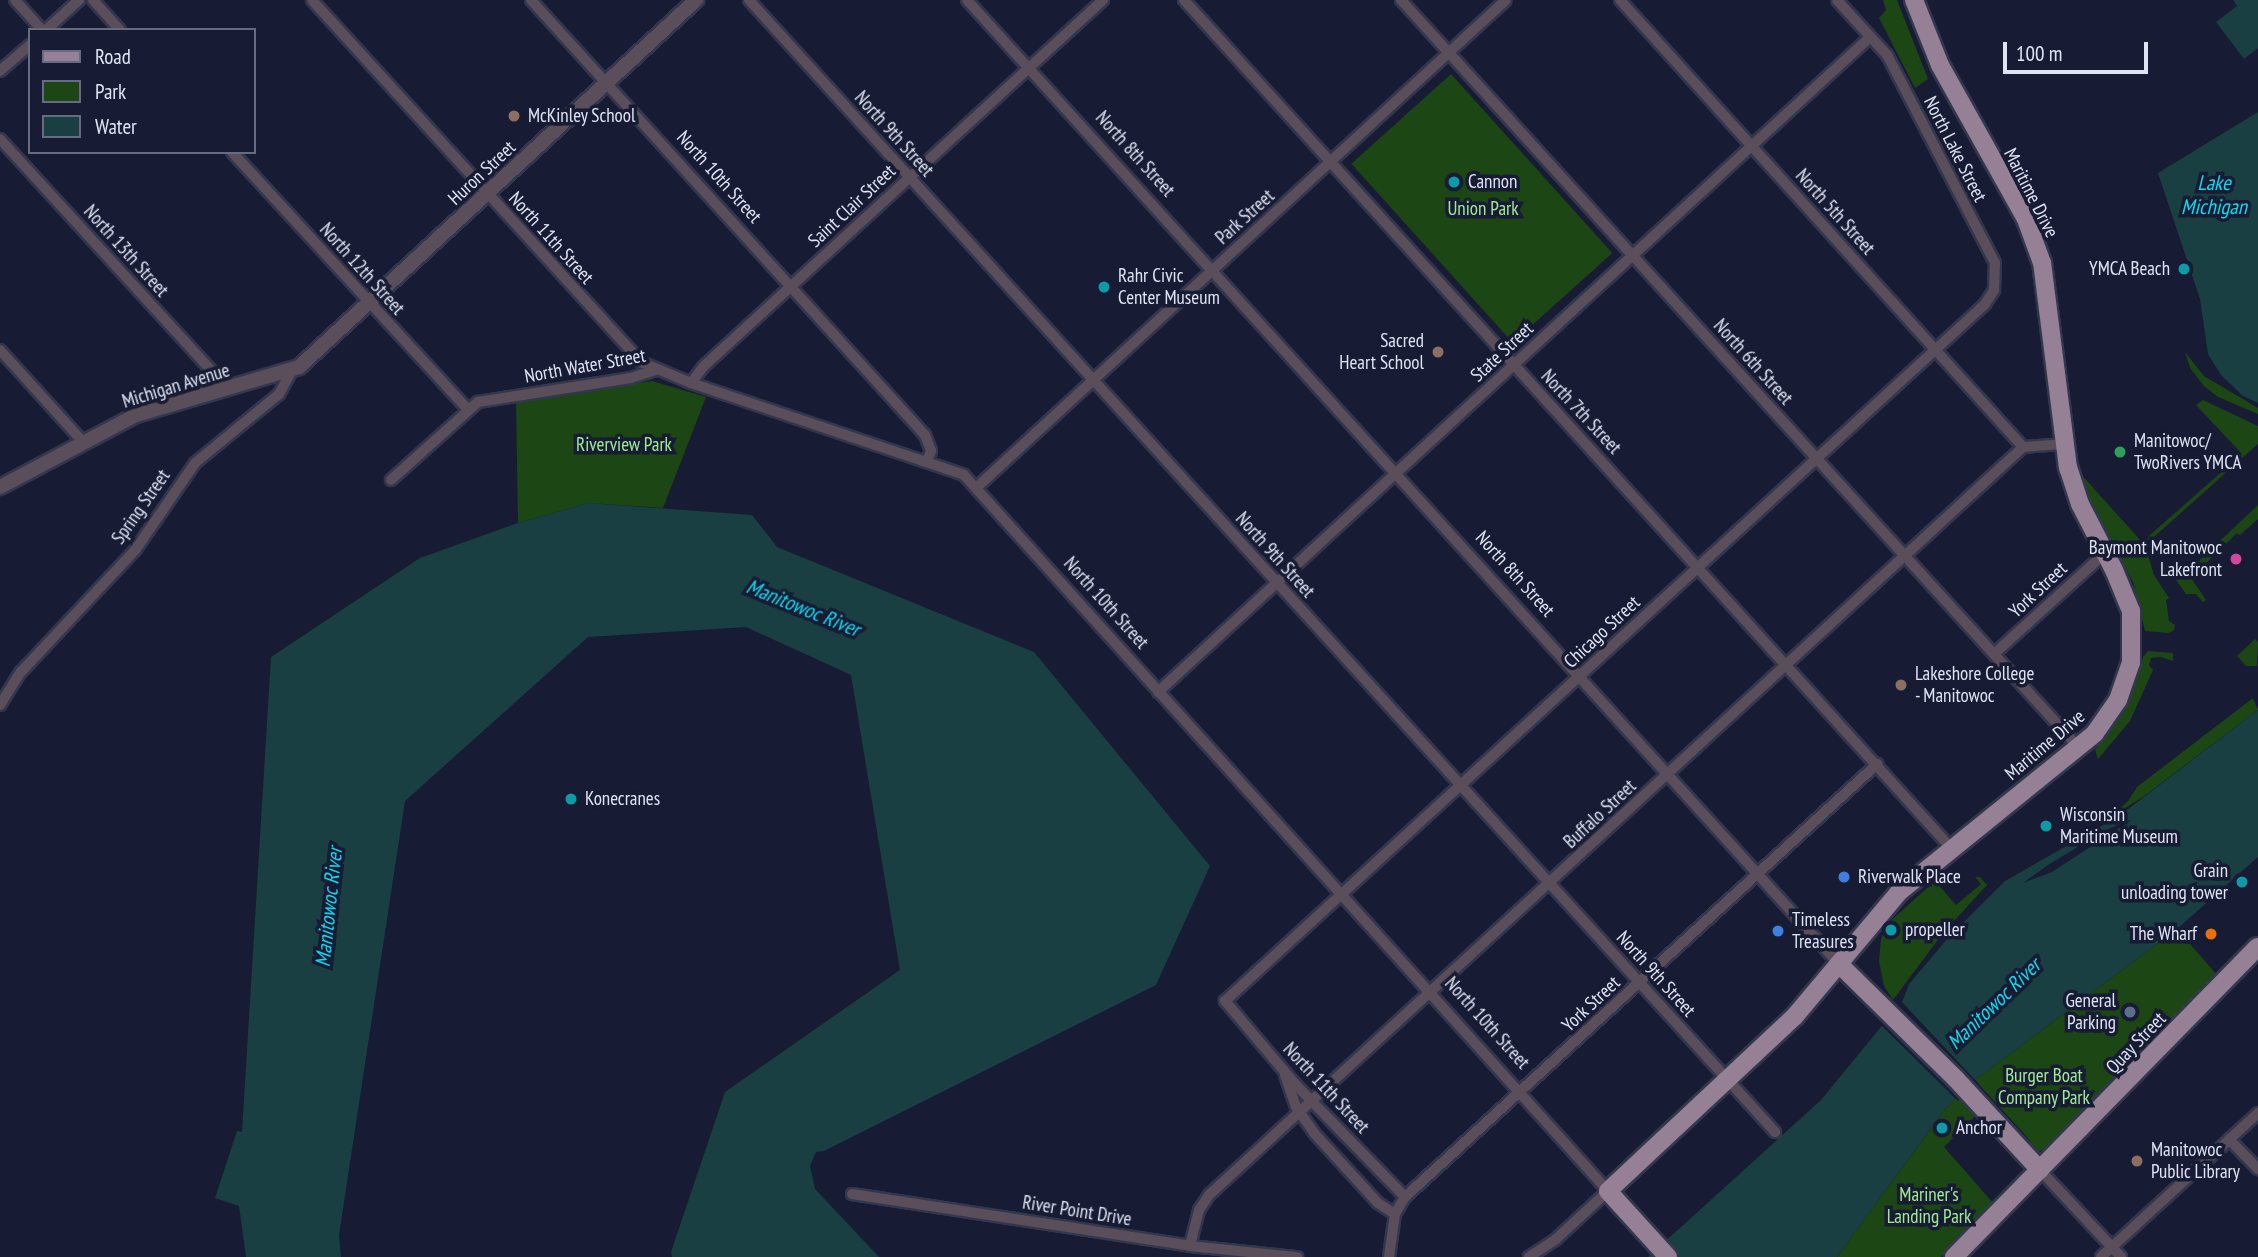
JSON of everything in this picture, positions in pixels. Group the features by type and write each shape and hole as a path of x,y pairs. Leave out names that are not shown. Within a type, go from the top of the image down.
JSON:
{"main road":[{"name":"Maritime Drive","path":"1608,1191 1803,1007 1890,901 1951,848 2079,748 2099,729 2115,707 2131,663 2131,611 2080,504 2064,444 2042,263 2026,219 1940,65 1914,0"},
{"name":"Quay Street","path":"1954,1257 2258,947"},
{"name":"North 8th Street","path":"1839,964 1981,1105 2040,1170"},
{"name":"North 10th Street","path":"1608,1191 1662,1251"}],"street":[{"path":"15,0 42,28"},
{"path":"46,28 79,0"},
{"path":"93,0 118,28"},
{"name":"North 11th Street","path":"312,0 641,362 656,370"},
{"name":"North 10th Street","path":"531,0 925,435 931,451 927,461 964,475 1608,1191"},
{"name":"Huron Street","path":"292,371 488,194 696,0"},
{"name":"North 9th Street","path":"749,0 1775,1132"},
{"name":"North 8th Street","path":"967,0 1839,964"},
{"name":"Saint Clair Street","path":"691,383 703,367 1103,0"},
{"name":"North 7th Street","path":"1184,0 1951,848"},
{"name":"North 6th Street","path":"1401,0 2079,748"},
{"name":"Park Street","path":"976,488 1506,0"},
{"name":"North 5th Street","path":"1620,0 2023,447"},
{"name":"North Lake Street","path":"1837,0 1887,55 1995,263 1996,283"},
{"name":"State Street","path":"1158,692 1870,37"},
{"path":"0,71 28,47"},
{"name":"North 13th Street","path":"0,139 212,371 222,391"},
{"name":"North 12th Street","path":"234,154 468,410"},
{"name":"Chicago Street","path":"1225,1001 1984,304 1996,283"},
{"path":"0,350 83,442"},
{"name":"North Water Street","path":"391,480 478,402 631,378 656,370 927,461"},
{"name":"Michigan Avenue","path":"0,487 136,415 292,371"},
{"name":"Spring Street","path":"0,705 20,672 136,548 195,463 279,394 292,371"},
{"path":"2023,447 2064,444"},
{"name":"Buffalo Street","path":"1190,1246 1199,1210 1209,1195 2023,447"},
{"name":"York Street","path":"1994,654 2105,552"},
{"name":"York Street","path":"1389,1257 1395,1214 1405,1197 1877,764"},
{"name":"North 11th Street","path":"1225,1001 1285,1072 1405,1197"},
{"path":"1285,1072 1300,1114"},
{"path":"2101,1257 2258,1113"},
{"name":"North 11th Street","path":"1300,1114 1377,1202 1395,1214"},
{"path":"2229,1139 2258,1169"},
{"path":"2040,1170 2121,1257"},
{"path":"1529,1257 1555,1240 1608,1191"},
{"name":"River Point Drive","path":"852,1194 1190,1246 1297,1257"}],"green space":[{"path":"1883,0 1897,0 1928,79 1915,88 1879,18 1886,10"},
{"name":"Union Park","path":"1451,74 1612,253 1513,343 1351,164"},
{"path":"2185,352 2204,376 2258,408 2258,414 2218,397 2204,386 2190,368"},
{"name":"Riverview Park","path":"652,381 706,397 663,508 589,503 518,523 516,402"},
{"path":"2203,400 2258,426 2258,444 2145,545 2154,575 2169,598 2166,600 2169,621 2175,625 2174,630 2169,633 2145,631 2133,582 2092,507 2079,472 2142,542 2242,454 2196,405"},
{"path":"2258,505 2258,519 2240,535 2237,533 2191,578 2206,600 2203,602 2196,594 2186,594 2171,573 2178,567 2186,573"},
{"path":"2255,639 2258,642 2257,666 2246,666 2237,656"},
{"path":"2148,651 2173,653 2173,661 2161,657 2151,658 2149,665 2153,670 2130,721 2098,759 2095,750 2128,704 2143,657"},
{"path":"2253,698 2258,710 2143,797 2112,816 2128,801 2137,787"},
{"path":"1975,877 1980,877 1987,885 1943,933 1893,1000 1884,986 1879,961 1881,939 1887,924 1935,881 1956,905 1981,884"},
{"name":"Burger Boat Company Park","path":"2177,929 2217,975 2059,1139 2037,1153 2027,1137 1975,1080"},
{"name":"Mariner's Landing Park","path":"1958,1096 1976,1115 1944,1147 1993,1203 1941,1257 1837,1257 1945,1109"}],"water":[{"path":"2233,0 2258,0 2258,48 2244,59 2216,22 2237,6"},
{"name":"Lake Michigan","path":"2258,112 2258,403 2243,396 2221,375 2208,354 2200,299 2158,173"},
{"name":"Manitowoc River","path":"589,503 752,515 777,547 1034,652 1210,866 1156,985 824,1151 816,1152 810,1166 815,1189 879,1257 672,1257 671,1252 725,1092 900,970 851,675 746,627 588,637 405,801 339,1235 341,1257 246,1257 239,1206 215,1198 237,1131 242,1132 271,657 420,558 518,523"},
{"name":"Manitowoc River","path":"2258,710 2258,857 2177,929 1975,1080 1945,1109 1837,1257 1648,1257 1821,1100 1903,1000 1909,984 1948,938 2005,881 2119,816","holes":["2133,819 2052,872 2023,883 2106,830"]}],"pier":[{"path":"1901,1001 1978,1083 1958,1101 1881,1025"}],"place":[{"name":"McKinley School","path":"514,116"},
{"name":"Cannon","path":"1454,182"},
{"name":"YMCA Beach","path":"2184,269"},
{"name":"Rahr Civic Center Museum","path":"1104,287"},
{"name":"Sacred Heart School","path":"1438,352"},
{"name":"Manitowoc/ TwoRivers YMCA","path":"2120,452"},
{"name":"Baymont Manitowoc Lakefront","path":"2236,559"},
{"name":"Lakeshore College - Manitowoc","path":"1901,685"},
{"name":"Konecranes","path":"571,799"},
{"name":"Wisconsin Maritime Museum","path":"2046,826"},
{"name":"Riverwalk Place","path":"1844,877"},
{"name":"Grain unloading tower","path":"2242,882"},
{"name":"propeller","path":"1891,930"},
{"name":"Timeless Treasures","path":"1778,931"},
{"name":"The Wharf","path":"2211,934"},
{"name":"General Parking","path":"2130,1012"},
{"name":"Anchor","path":"1942,1128"},
{"name":"Manitowoc Public Library","path":"2137,1161"}]}
